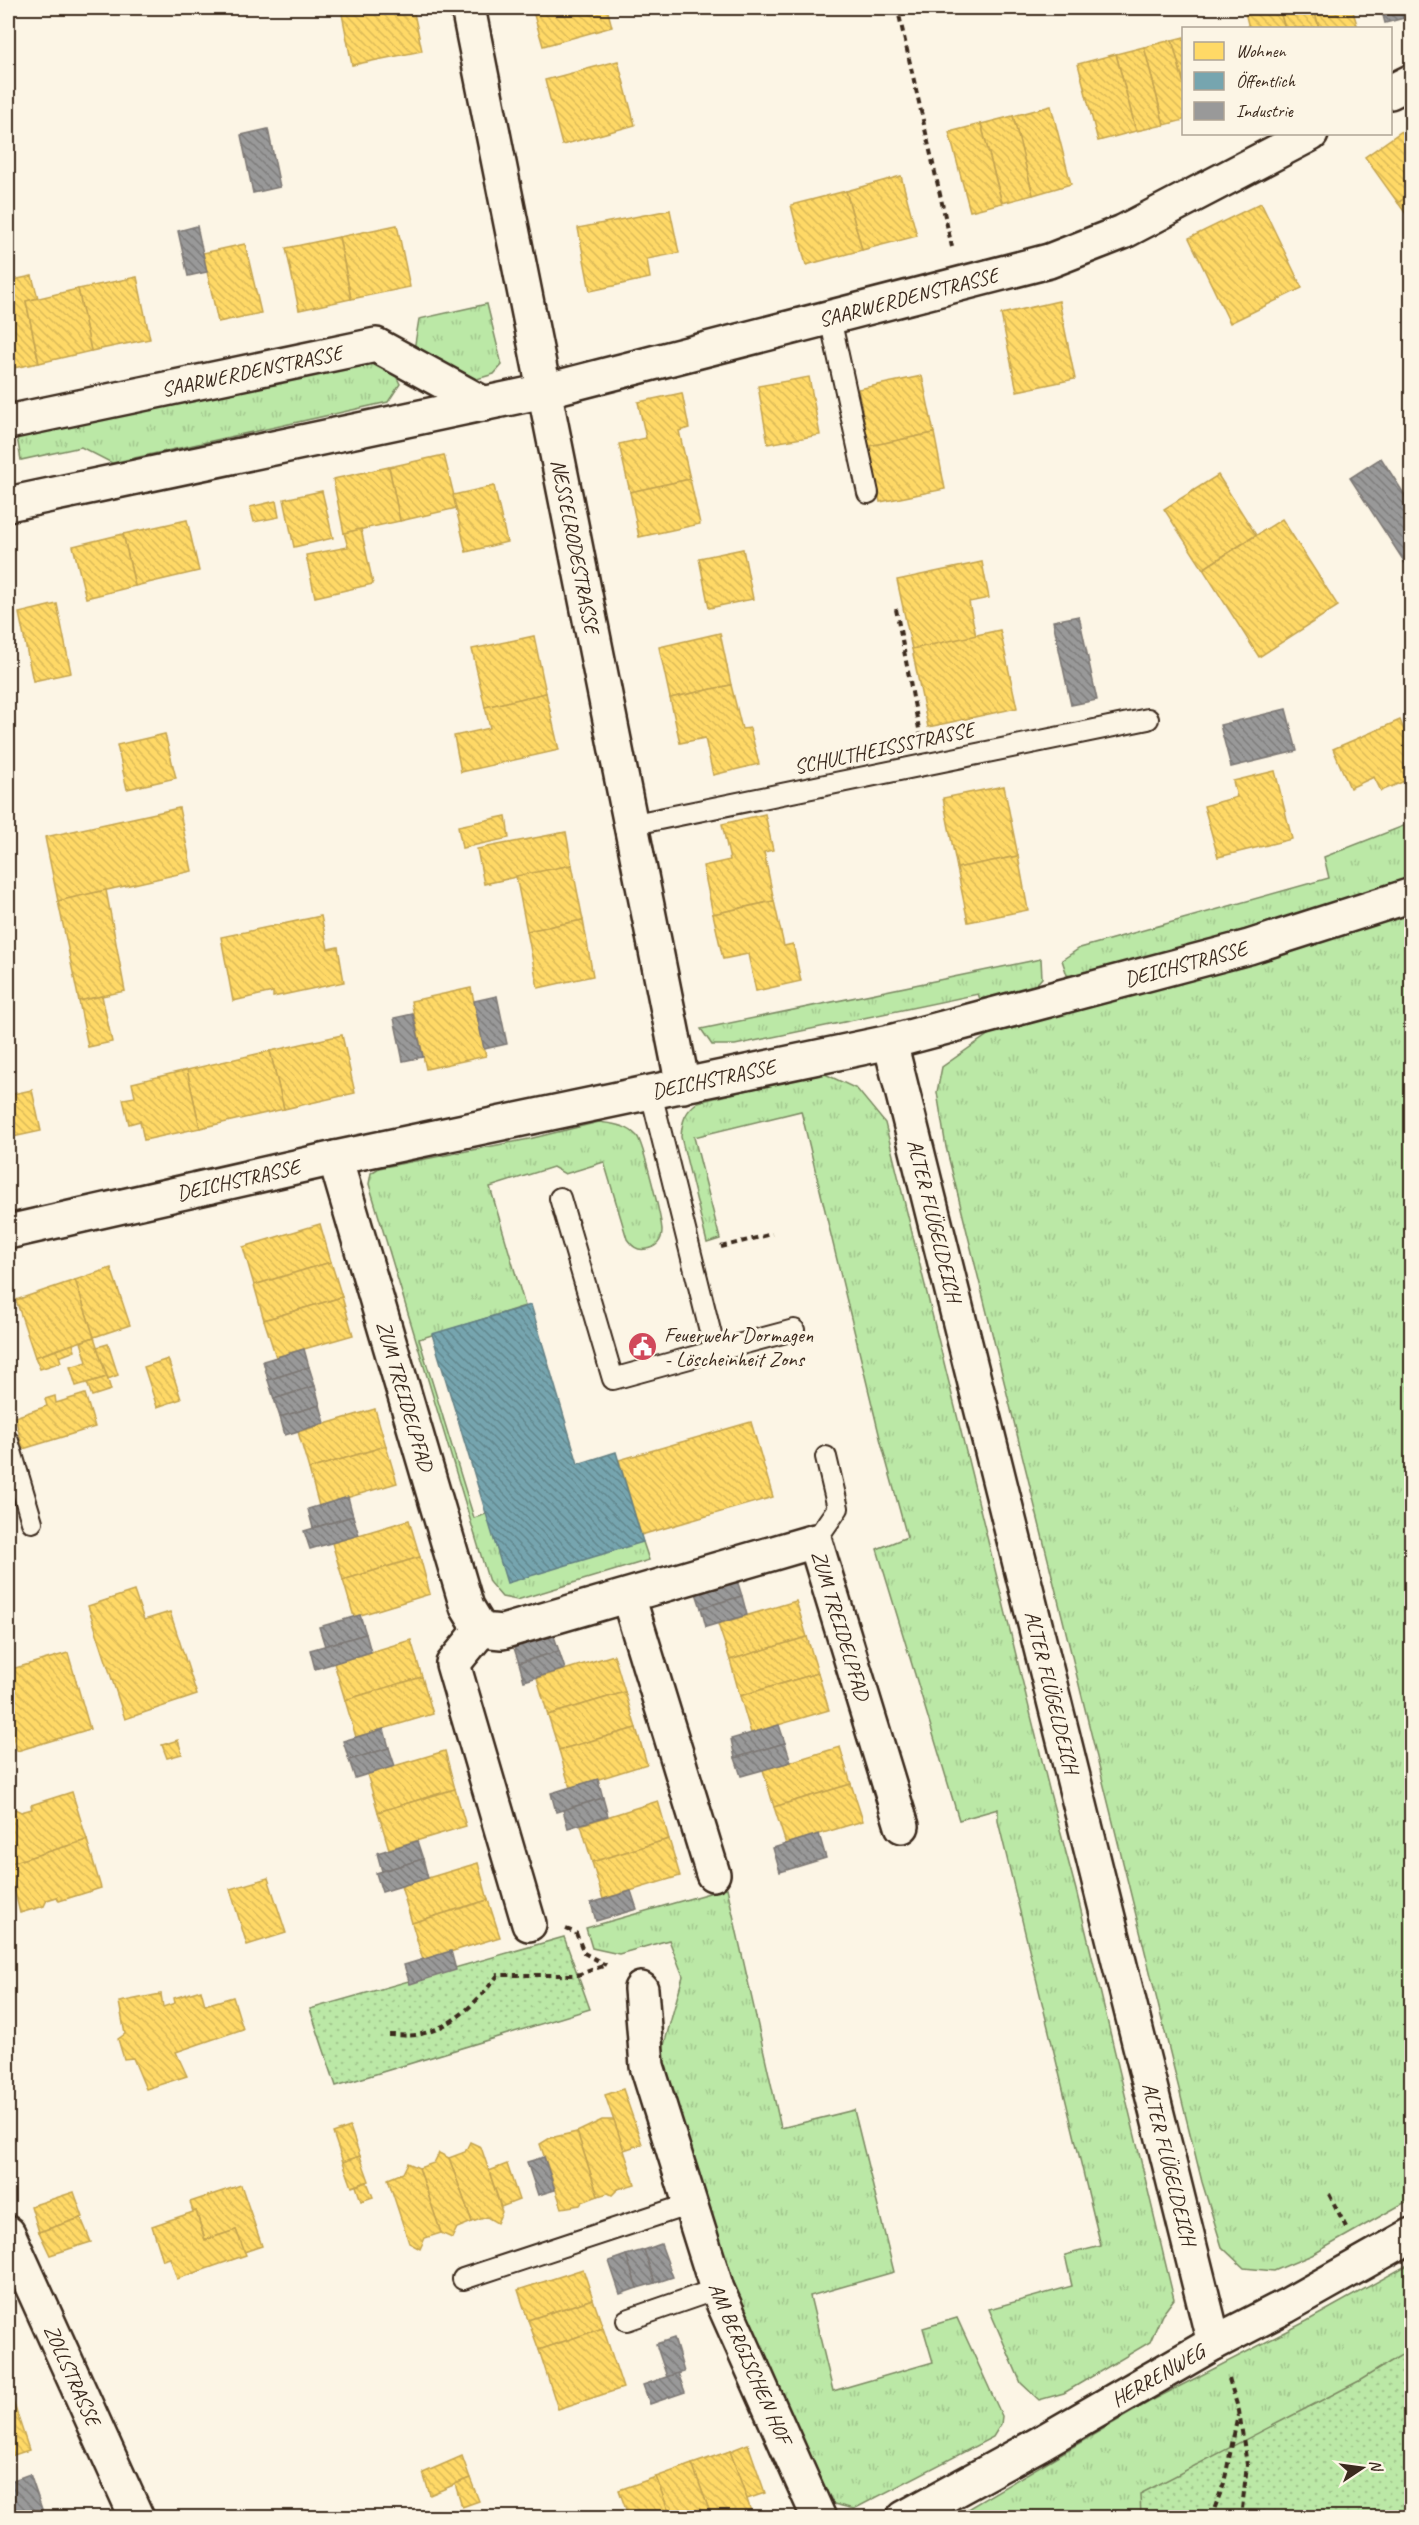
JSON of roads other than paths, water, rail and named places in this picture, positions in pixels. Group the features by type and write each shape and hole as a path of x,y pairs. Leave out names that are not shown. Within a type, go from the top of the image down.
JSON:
{"street":[{"name":"NESSELRODESTRASSE","path":"468,8 683,1086"},
{"path":"1392,91 1412,81"},
{"name":"SAARWERDENSTRASSE","path":"8,504 544,391 1049,261 1123,232 1309,135"},
{"name":"SAARWERDENSTRASSE","path":"8,422 376,345 484,404"},
{"name":"DEICHSTRASSE","path":"8,1232 335,1158 651,1094 890,1042 1249,947 1412,895"},
{"name":"ALTER FLÜGELDEICH","path":"890,1042 1214,2343"},
{"name":"ZUM TREIDELPFAD","path":"335,1158 467,1608 481,1630 502,1632 815,1541 902,1826"},
{"path":"628,1596 713,1874"},
{"path":"481,1630 453,1664 530,1924"},
{"name":"AM BERGISCHEN HOF","path":"641,1989 647,2066 717,2289 819,2517"},
{"name":"ZOLLSTRASSE","path":"8,2233 137,2517"},
{"name":"HERRENWEG","path":"904,2517 1412,2235"}],"lane":[{"path":"830,318 868,493"},
{"name":"SCHULTHEISSSTRASSE","path":"630,825 1148,719"},
{"path":"651,1094 715,1351"},
{"path":"560,1198 614,1379 794,1330"},
{"path":"8,1441 32,1522"},
{"path":"815,1541 838,1508 826,1457"},
{"path":"463,2279 690,2204"},
{"path":"627,2320 717,2289"}],"place":[{"name":"Feuerwehr Dormagen - Löscheinheit Zons","path":"643,1347"}]}
